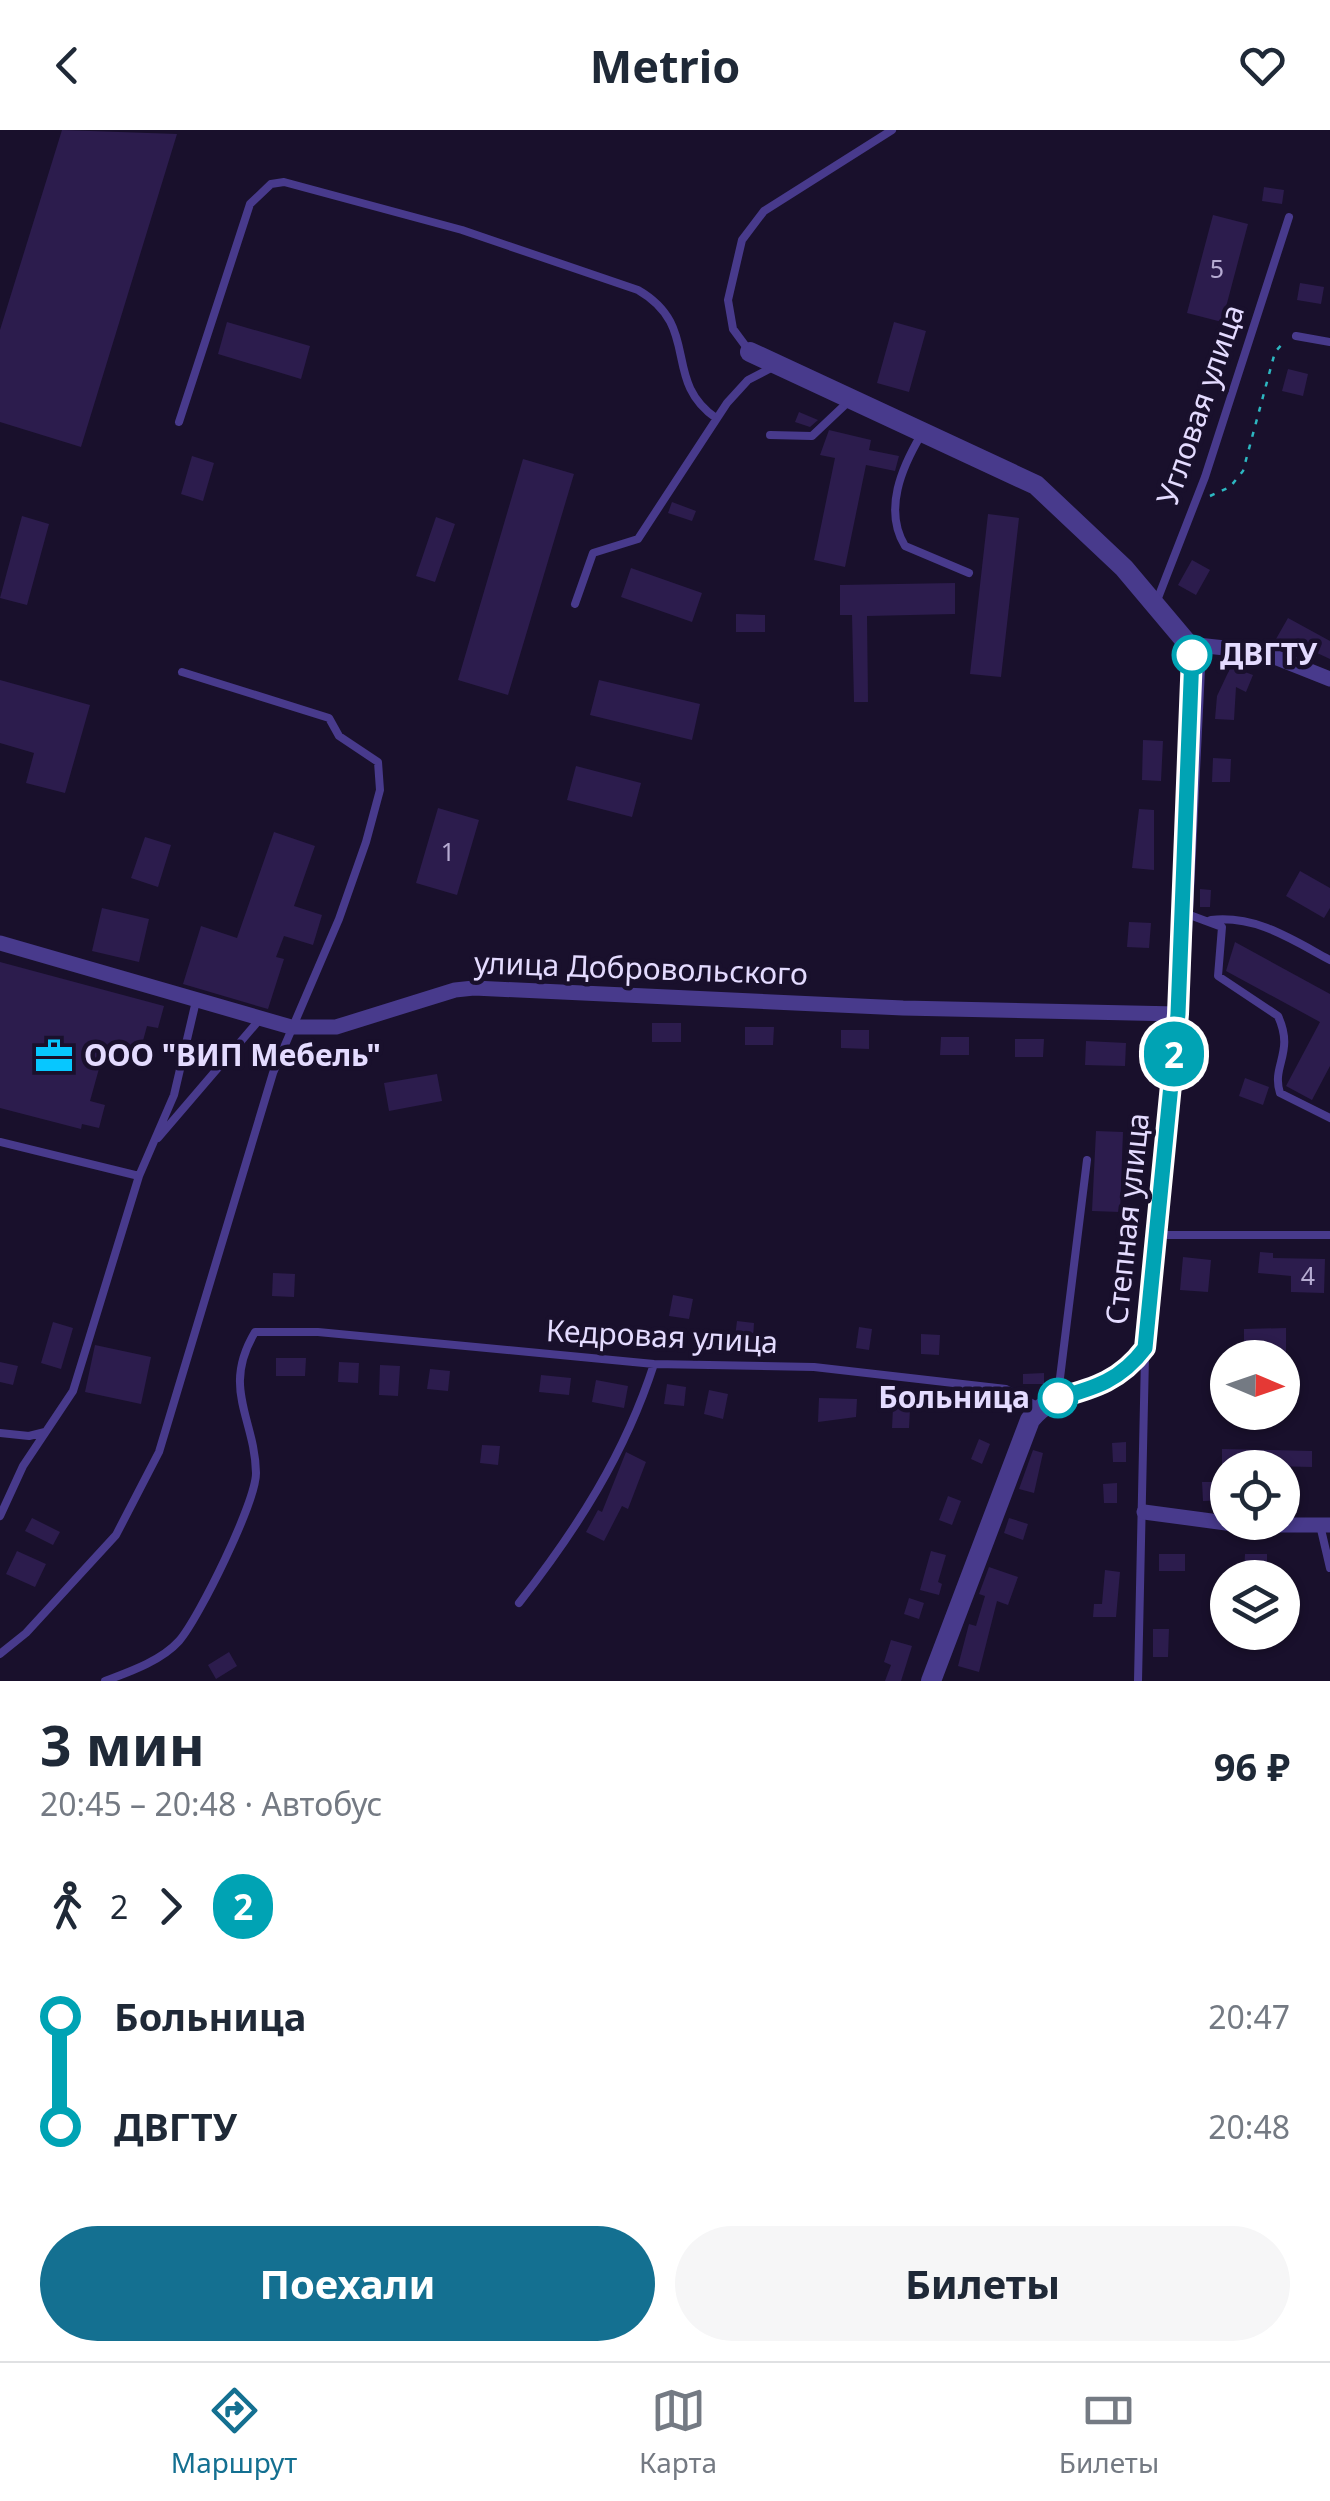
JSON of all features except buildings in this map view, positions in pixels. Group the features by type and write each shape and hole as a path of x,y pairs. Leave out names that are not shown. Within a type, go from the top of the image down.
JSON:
{"street":[{"path":"750,352 1036,486 1124,568 1188,644 1262,652 1330,679"},
{"name":"Степная улица","path":"1145,1348 1178,1014 1195,669 1188,644"},
{"name":"улица Добровольского","path":"0,943 291,1027 336,1027 455,990 474,988 903,1008 1178,1014"},
{"path":"932,1681 1030,1420 1048,1403 1106,1384 1129,1370 1145,1348"},
{"path":"1144,1512 1241,1525 1325,1525"}],"lane":[{"path":"750,352 732,329 728,300 742,240 764,211 892,130"},
{"path":"179,422 250,204 272,184 284,182 462,230 638,290 660,303 675,324 688,391 716,418"},
{"name":"Угловая улица","path":"1154,608 1204,477 1288,217"},
{"path":"1296,336 1330,342"},
{"path":"575,604 593,552 638,539 716,418 748,380 777,364"},
{"path":"770,435 812,436 851,399"},
{"path":"921,435 906,460 896,496 899,536 905,546 969,573"},
{"path":"0,1654 116,1536 160,1452 273,1073 366,842 380,790 378,762 338,736 328,718 182,672"},
{"path":"1183,914 1211,920 1237,917 1264,925 1330,960"},
{"path":"1211,920 1222,927 1224,936 1218,976 1278,1016 1286,1032 1286,1050 1277,1083 1280,1093 1330,1118"},
{"path":"0,1516 72,1390 139,1176 174,1094 196,1001"},
{"path":"152,1145 260,1020"},
{"path":"0,1142 139,1176"},
{"path":"1048,1403 1086,1160"},
{"path":"1159,1235 1330,1235"},
{"name":"Кедровая улица","path":"104,1681 129,1672 179,1641 248,1506 256,1476 238,1382 244,1349 255,1332 654,1364 814,1367 962,1382 1048,1403"},
{"name":"Степная улица","path":"1138,1681 1145,1348"},
{"path":"519,1603 596,1498 640,1408 654,1364"},
{"path":"0,1433 29,1436 45,1432"},
{"path":"1325,1525 1330,1568"}],"path":[{"path":"1190,506 1238,480 1275,352 1280,343 1296,336"}],"bus line":[{"name":"2","path":"1058,1398 1106,1384 1129,1370 1145,1348 1178,1014 1195,669 1192,655"}],"place":[{"name":"ДВГТУ","path":"1192,655"},
{"name":"ООО \"ВИП Мебель\"","path":"54,1056"},
{"name":"Больница","path":"1058,1398"}]}
